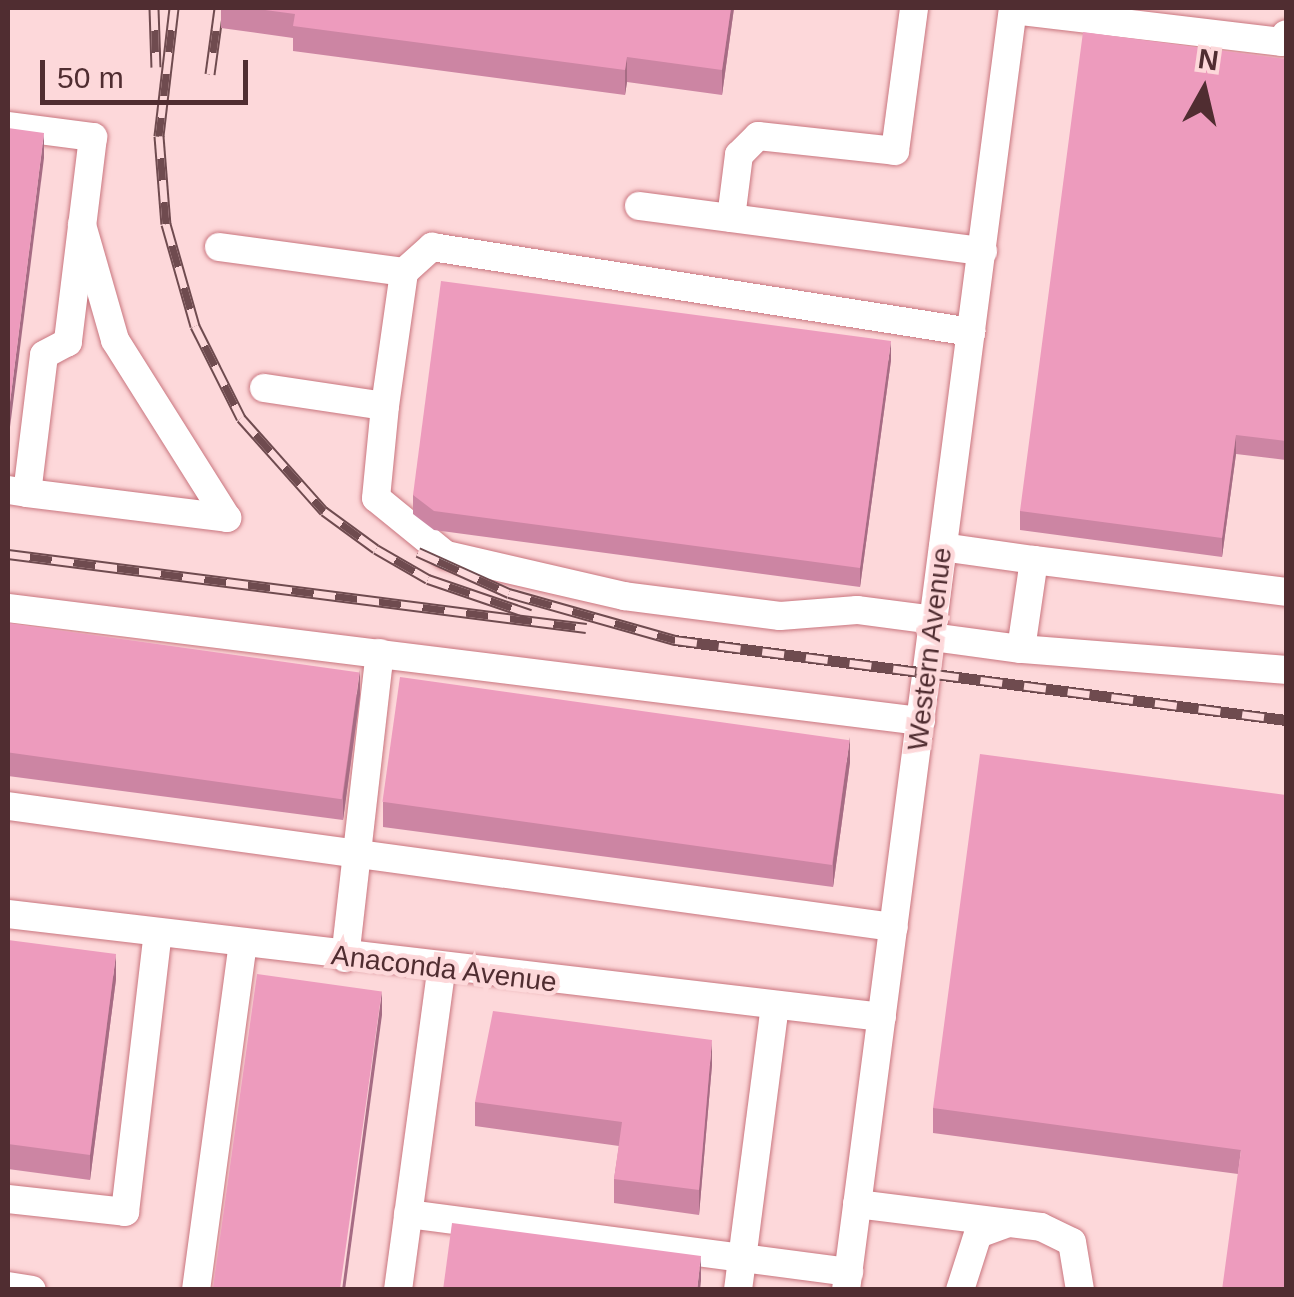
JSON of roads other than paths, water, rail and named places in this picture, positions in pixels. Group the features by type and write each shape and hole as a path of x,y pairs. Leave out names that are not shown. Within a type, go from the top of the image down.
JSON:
{"street":[{"path":"731,218 739,156 758,136 896,152 914,8"},
{"path":"1013,9 1284,38"},
{"name":"Western Avenue","path":"847,1281 1013,9"},
{"path":"8,126 93,137 82,225 68,342 44,354 17,491 227,518 115,340 82,225"},
{"path":"638,206 983,251"},
{"path":"219,247 404,272"},
{"path":"971,332 432,247 404,272 376,498 446,555 624,596 780,616 857,610 1021,649 1155,666 1286,670"},
{"path":"264,388 385,406"},
{"path":"943,547 1286,592"},
{"path":"1021,649 1034,560"},
{"path":"8,608 920,721"},
{"path":"344,958 380,654"},
{"path":"8,806 894,927"},
{"name":"Anaconda Avenue","path":"8,914 442,970 882,1017"},
{"path":"8,1199 125,1212 158,934"},
{"path":"196,1290 243,944"},
{"path":"398,1290 442,970"},
{"path":"738,1290 774,1005"},
{"path":"857,1204 1010,1223 1072,1242 1080,1290"},
{"path":"408,1214 742,1258 847,1281"},
{"path":"960,1290 978,1234 1010,1223"},
{"path":"8,1286 32,1290"}],"railway":[{"path":"154,8 156,67"},
{"path":"174,8 159,136 166,224 195,326 241,418 324,511 376,549 428,579 530,614"},
{"path":"210,74 219,8"},
{"path":"418,552 509,593 675,640 1286,720"},
{"path":"8,554 586,628"}]}
